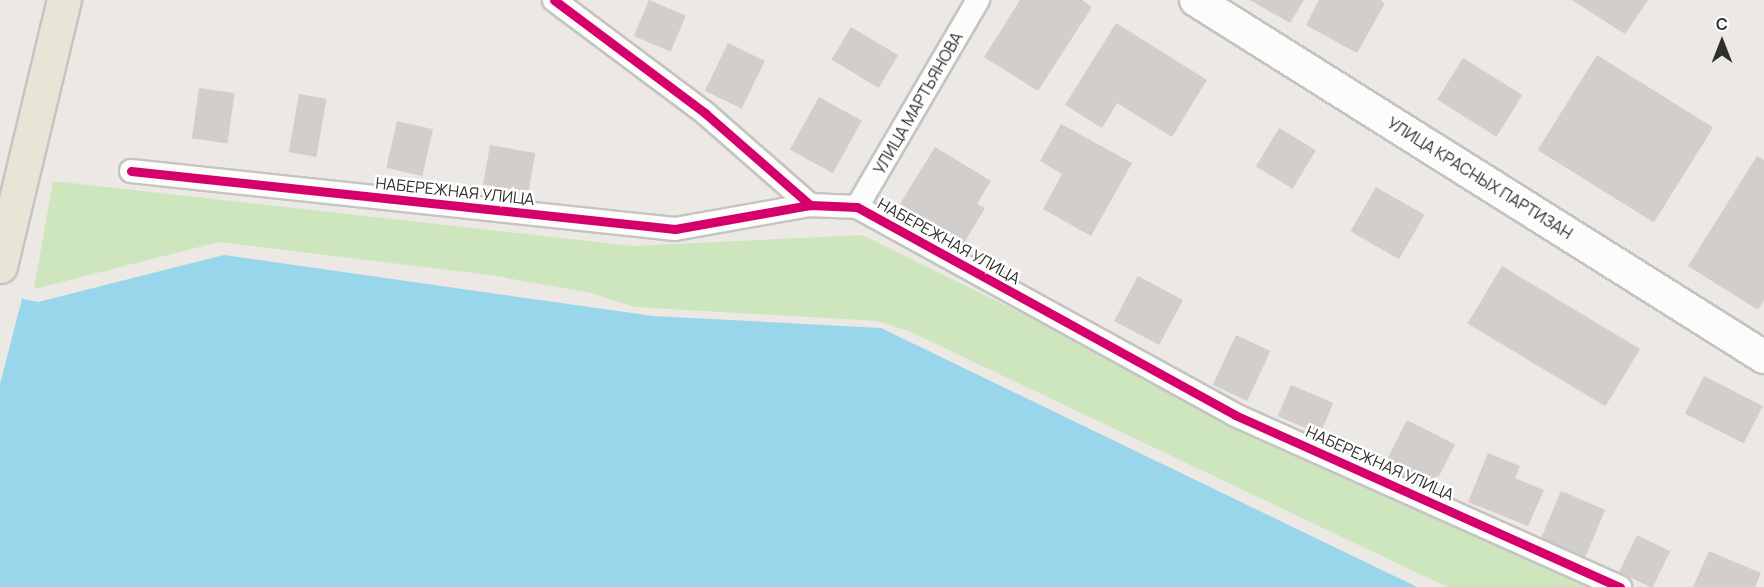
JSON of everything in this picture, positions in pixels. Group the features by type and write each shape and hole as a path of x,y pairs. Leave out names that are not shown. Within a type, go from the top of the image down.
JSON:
{"main road":[{"path":"0,266 64,0"},
{"name":"УЛИЦА КРАСНЫХ ПАРТИЗАН","path":"1196,0 1764,357"}],"street":[{"path":"554,0 705,113 810,205"},
{"name":"УЛИЦА МАРТЬЯНОВА","path":"857,207 978,0"},
{"name":"НАБЕРЕЖНАЯ УЛИЦА","path":"131,171 675,229 810,205 857,207 1235,415 1620,587"}],"green space":[{"path":"53,181 633,246 862,235 1415,506 1598,587 1447,587 911,332 877,321 635,307 591,293 490,275 219,242 34,289"}],"water":[{"path":"224,255 653,316 881,328 1417,587 0,587 0,294 38,302"}],"pier":[{"path":"0,291 23,295 0,384"}],"building":[{"path":"649,0 686,16 671,52 634,36"},
{"path":"1020,0 1082,0 1092,7 1038,91 984,57"},
{"path":"1250,0 1304,0 1290,23"},
{"path":"1319,0 1380,0 1385,3 1357,53 1306,25"},
{"path":"1572,0 1648,0 1625,34"},
{"path":"1116,23 1207,80 1172,137 1117,103 1102,128 1065,105"},
{"path":"851,27 898,55 879,88 831,60"},
{"path":"728,43 765,61 742,109 705,91"},
{"path":"1597,55 1713,128 1654,223 1538,150"},
{"path":"1463,58 1522,95 1496,137 1437,100"},
{"path":"199,88 235,93 228,144 192,139"},
{"path":"299,94 327,99 316,157 289,152"},
{"path":"819,97 862,121 833,173 790,149"},
{"path":"397,121 433,129 422,176 386,168"},
{"path":"1061,124 1132,163 1091,236 1043,209 1062,174 1040,161"},
{"path":"1279,128 1316,150 1293,189 1256,167"},
{"path":"490,145 535,153 528,192 483,184"},
{"path":"935,147 991,181 977,204 985,208 964,243 900,204"},
{"path":"1757,156 1764,160 1764,300 1758,310 1688,266"},
{"path":"1376,187 1424,215 1399,259 1350,231"},
{"path":"1502,266 1640,349 1605,406 1467,323"},
{"path":"1138,276 1183,300 1159,345 1114,321"},
{"path":"1236,335 1270,351 1247,401 1213,385"},
{"path":"1704,376 1763,406 1744,443 1685,413"},
{"path":"1291,385 1333,403 1320,434 1278,416"},
{"path":"1407,420 1455,445 1431,492 1383,467"},
{"path":"1488,453 1520,466 1515,478 1544,490 1528,526 1468,502"},
{"path":"1561,491 1605,510 1585,557 1541,538"},
{"path":"1637,535 1670,551 1653,587 1619,572"},
{"path":"1709,551 1761,573 1755,587 1693,587"}],"cycle path":[{"path":"554,0 705,113 810,205"},
{"path":"131,171 675,229 810,205 857,207 1235,415 1620,587"}]}
